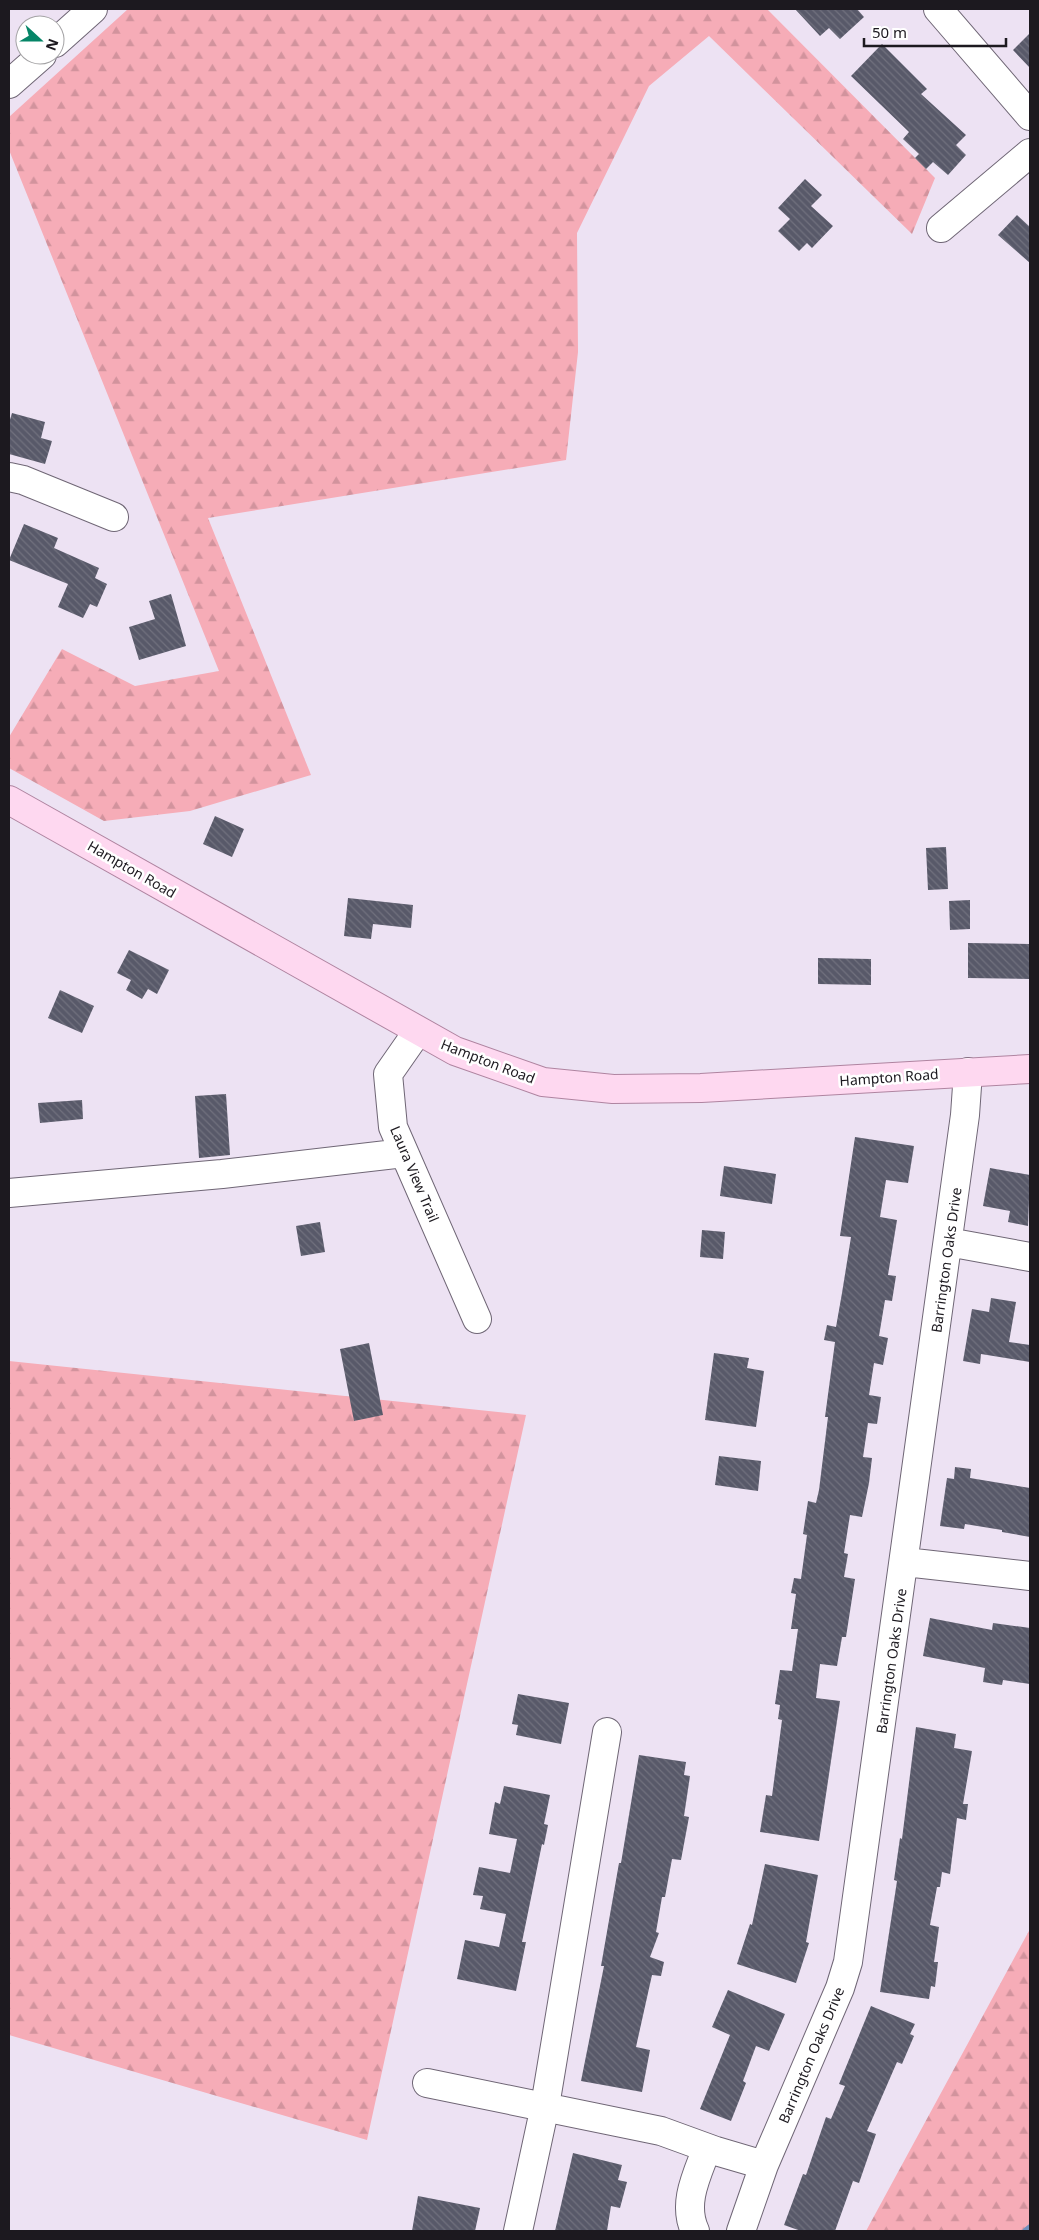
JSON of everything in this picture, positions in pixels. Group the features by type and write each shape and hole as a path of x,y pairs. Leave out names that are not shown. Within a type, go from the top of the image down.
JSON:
{"main road":[{"name":"Hampton Road","path":"9,800 455,1051 543,1082 613,1089 701,1088 1030,1069"}],"street":[{"path":"65,35 93,9"},
{"path":"938,9 1030,116"},
{"path":"9,84 31,65"},
{"path":"941,228 1030,153"},
{"path":"9,477 23,480 114,517"},
{"name":"Laura View Trail","path":"418,1031 388,1074 393,1128 477,1319"},
{"name":"Barrington Oaks Drive","path":"741,2231 764,2165 840,1988 848,1962 905,1562 965,1115 968,1072"},
{"path":"9,1193 222,1174 404,1153"},
{"path":"948,1242 1030,1256"},
{"path":"905,1562 1030,1576"},
{"path":"518,2231 545,2106 607,1732"},
{"path":"427,2083 661,2131 707,2148 764,2165"},
{"path":"695,2231 690,2220 690,2195 707,2148"}],"green space":[{"path":"128,9 767,9 935,178 912,234 709,36 649,86 577,233 578,352 566,460 208,518 311,775 190,811 104,821 9,768 9,737 62,649 135,686 219,671 9,150 9,117"},
{"path":"9,1361 526,1415 367,2140 9,2035"},
{"path":"1030,1929 1030,2231 866,2231"}],"building":[{"path":"795,9 857,9 864,17 840,39 829,28 820,36"},
{"path":"1030,33 1030,68 1013,50"},
{"path":"882,44 927,89 921,94 966,135 956,145 966,155 948,175 933,162 926,169 915,158 919,154 903,139 909,132 851,76"},
{"path":"805,179 822,195 811,206 833,226 812,248 807,243 799,251 778,231 790,219 778,208"},
{"path":"1017,215 1030,227 1030,263 998,235"},
{"path":"12,413 45,422 41,438 52,441 45,464 9,454 9,423"},
{"path":"24,524 58,538 54,548 99,568 95,578 107,584 97,607 90,604 83,618 58,607 68,584 9,560"},
{"path":"171,594 186,646 139,660 129,627 155,619 149,601"},
{"path":"215,816 244,829 232,857 203,844"},
{"path":"946,847 948,889 928,890 926,848"},
{"path":"348,898 413,905 411,928 373,924 371,939 344,936"},
{"path":"970,900 970,929 950,930 949,901"},
{"path":"968,943 1030,944 1030,979 968,978"},
{"path":"129,950 169,970 157,994 148,989 142,999 126,990 131,980 117,973"},
{"path":"818,958 871,959 871,985 818,984"},
{"path":"60,990 94,1006 82,1033 48,1018"},
{"path":"226,1094 230,1155 199,1158 195,1096"},
{"path":"82,1100 83,1119 40,1123 38,1103"},
{"path":"855,1137 914,1146 908,1183 886,1180 880,1217 897,1220 888,1275 896,1276 892,1301 885,1300 879,1336 888,1338 883,1365 874,1363 869,1395 881,1397 877,1424 868,1423 863,1457 872,1458 869,1483 862,1517 850,1515 844,1553 848,1554 844,1577 855,1579 846,1637 842,1637 837,1666 820,1664 816,1698 840,1701 819,1841 760,1832 766,1795 772,1796 782,1720 778,1719 780,1705 775,1704 780,1670 792,1671 798,1629 791,1629 796,1594 791,1593 794,1578 801,1579 807,1535 803,1534 808,1501 816,1503 819,1490 828,1417 825,1417 835,1342 824,1340 827,1325 836,1327 851,1237 840,1236"},
{"path":"724,1166 776,1174 772,1204 720,1196"},
{"path":"990,1168 1030,1175 1028,1226 1008,1222 1010,1211 983,1206"},
{"path":"320,1222 325,1252 301,1256 296,1226"},
{"path":"702,1230 725,1232 723,1259 700,1257"},
{"path":"991,1298 1016,1302 1009,1342 1030,1345 1030,1362 981,1354 980,1364 963,1361 972,1309 989,1312"},
{"path":"369,1343 383,1415 354,1421 340,1349"},
{"path":"714,1353 749,1358 747,1368 764,1371 756,1427 705,1420"},
{"path":"719,1456 761,1461 758,1491 715,1485"},
{"path":"955,1467 971,1469 970,1478 1030,1488 1030,1537 965,1524 964,1529 940,1526 947,1478 954,1479"},
{"path":"930,1618 992,1630 993,1623 1030,1628 1030,1684 1003,1680 1002,1685 983,1682 985,1668 923,1656"},
{"path":"518,1694 569,1703 561,1744 516,1735 518,1725 512,1724"},
{"path":"916,1727 956,1734 954,1748 972,1751 963,1804 968,1804 966,1820 957,1818 950,1874 942,1872 940,1887 937,1887 930,1925 939,1927 934,1962 938,1962 935,1987 931,1986 929,1999 880,1992 897,1881 894,1880 900,1838 902,1839"},
{"path":"639,1755 686,1762 684,1775 690,1776 684,1816 689,1817 681,1860 672,1859 665,1897 662,1897 656,1932 659,1933 650,1957 664,1962 661,1976 652,1975 636,2047 650,2050 642,2092 581,2081 604,1966 601,1966"},
{"path":"504,1786 550,1795 544,1824 548,1825 544,1845 542,1844 522,1942 526,1942 516,1991 457,1979 465,1940 499,1947 506,1914 480,1909 483,1896 473,1895 479,1867 510,1873 517,1839 489,1834 495,1802 500,1804"},
{"path":"765,1864 818,1875 806,1942 809,1943 796,1983 737,1964 750,1924 752,1925"},
{"path":"728,1990 785,2014 769,2051 756,2046 743,2081 746,2083 731,2121 700,2109 730,2035 712,2027"},
{"path":"871,2006 915,2024 910,2034 914,2036 902,2064 897,2062 867,2131 876,2134 859,2183 853,2181 835,2231 801,2231 784,2225 803,2174 806,2175 826,2117 831,2119 845,2086 839,2084"},
{"path":"573,2153 622,2165 618,2180 627,2182 620,2208 611,2206 607,2231 555,2231"},
{"path":"418,2196 480,2208 475,2231 412,2231"}],"waterway":[{"path":"1025,2231 1030,2227"}]}
